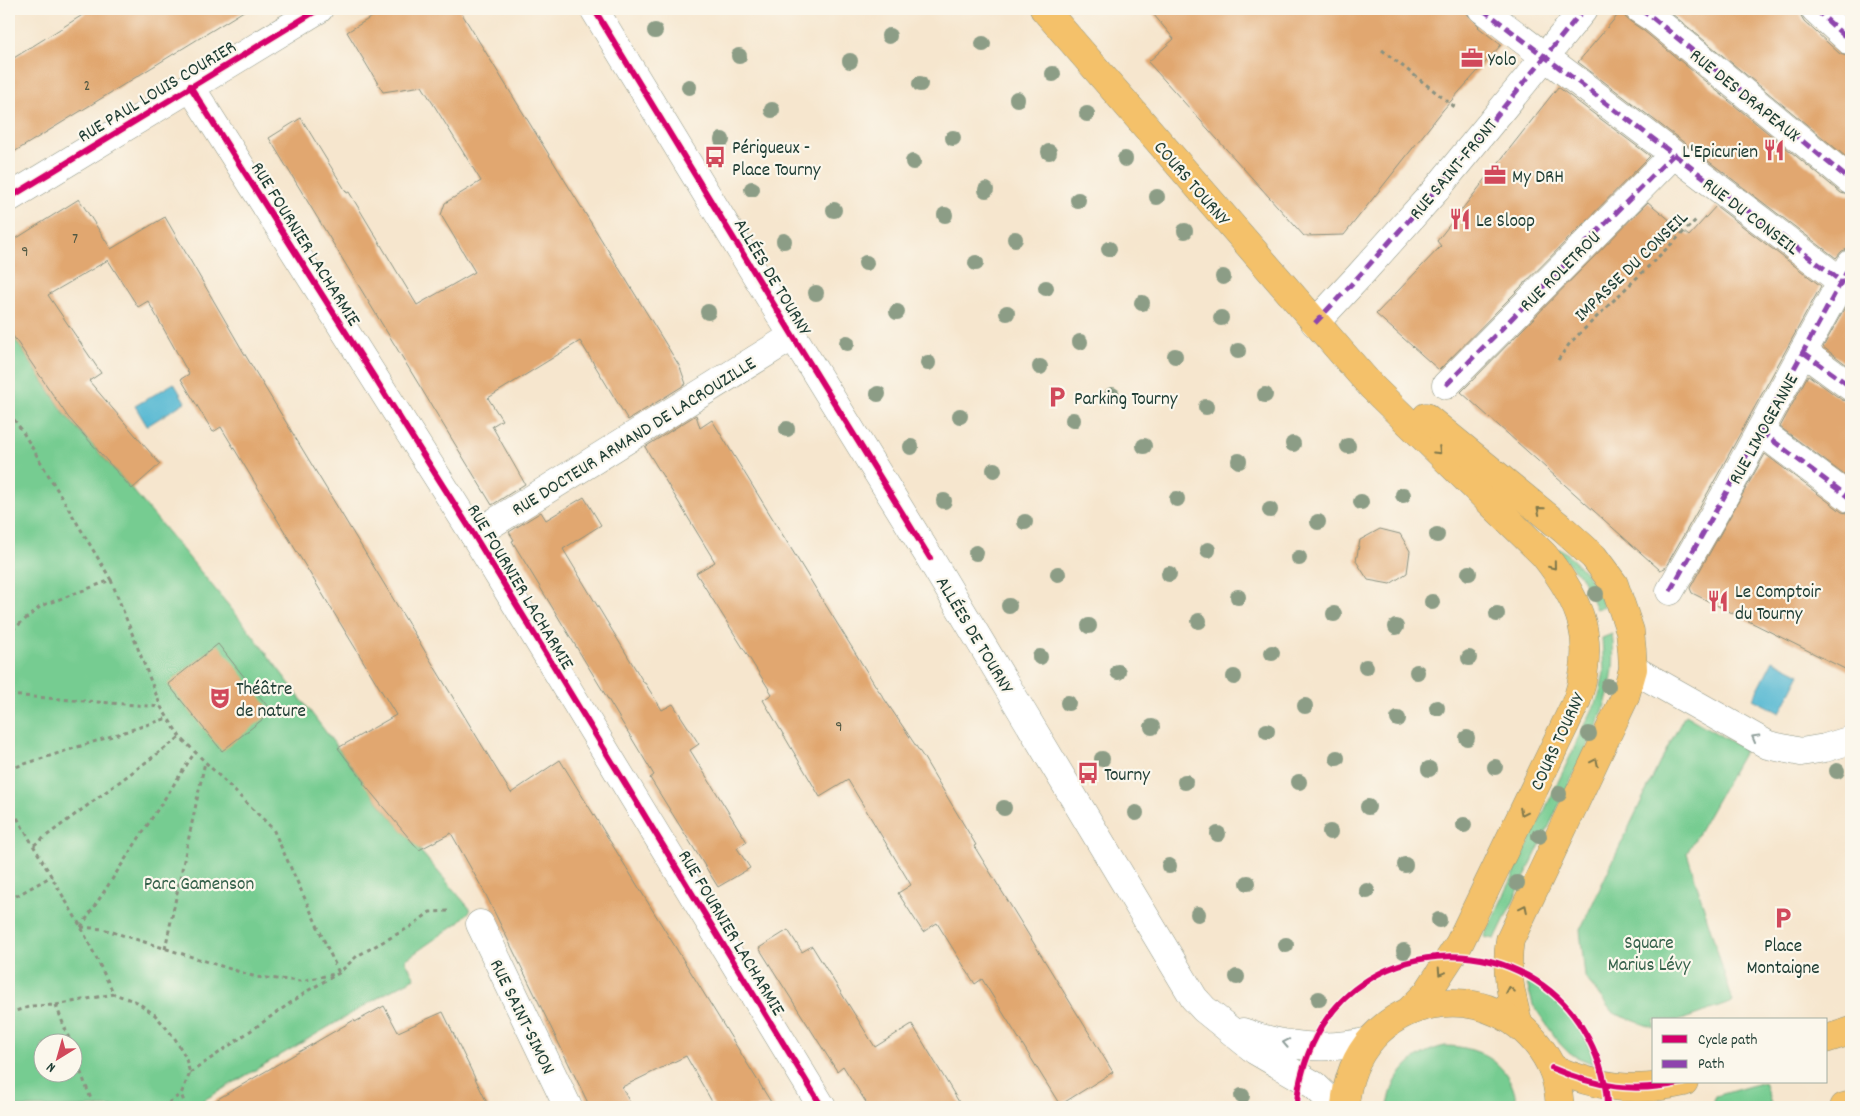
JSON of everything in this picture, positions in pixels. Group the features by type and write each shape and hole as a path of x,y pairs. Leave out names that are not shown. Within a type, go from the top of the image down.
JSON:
{"main road":[{"name":"COURS TOURNY","path":"1044,9 1372,387 1544,555 1561,577 1575,600 1584,628 1587,657 1583,681 1577,700 1459,944 1427,993 1410,1010"},
{"name":"COURS TOURNY","path":"1343,354 1389,387 1564,530 1594,557 1614,584 1630,631 1633,669 1624,697 1517,921 1510,940 1508,979 1519,1025"},
{"path":"1345,1107 1346,1091 1354,1064 1369,1041 1390,1022 1410,1010 1442,1002 1469,1004 1496,1012 1519,1025 1538,1044 1552,1068 1558,1089 1560,1107"},
{"path":"1828,1038 1851,1031"},
{"path":"1552,1068 1593,1084 1640,1088 1669,1084"},
{"path":"1844,1107 1851,1105"}],"street":[{"name":"RUE PAUL LOUIS COURIER","path":"9,198 319,9"},
{"name":"ALLÉES DE TOURNY","path":"594,9 941,575 1180,976 1199,1003 1223,1024 1256,1051 1314,1085 1337,1107"},
{"name":"RUE DU CONSEIL","path":"1482,9 1724,193 1846,273"},
{"name":"RUE SAINT-FRONT","path":"1315,323 1435,191 1584,9"},
{"name":"RUE DES DRAPEAUX","path":"1639,9 1653,18 1851,181"},
{"path":"1814,9 1851,42"},
{"name":"RUE FOURNIER LACHARMIE","path":"190,86 474,535 822,1107"},
{"name":"RUE ROLETROU","path":"1446,385 1673,155"},
{"name":"RUE LIMOGEANNE","path":"1670,591 1846,273"},
{"name":"RUE DOCTEUR ARMAND DE LACROUZILLE","path":"474,535 793,336"},
{"path":"1803,352 1851,387"},
{"path":"1760,431 1851,499"},
{"path":"1633,669 1768,745 1801,752 1826,748 1851,740"},
{"name":"RUE SAINT-SIMON","path":"480,924 568,1107"},
{"name":"ALLÉES DE TOURNY","path":"1223,1024 1248,1034 1300,1045 1338,1047 1369,1041"}],"path":[{"path":"1382,50 1484,130"},
{"path":"9,413 21,429 110,580 161,707 180,737 273,829 339,973"},
{"path":"9,633 41,606 110,580"},
{"path":"9,694 161,707"},
{"path":"9,769 168,718"},
{"path":"34,845 180,737"},
{"path":"81,927 195,752"},
{"path":"165,949 205,762"},
{"path":"9,804 81,927 114,994"},
{"path":"9,900 52,876"},
{"path":"162,1107 181,1094 190,1073 309,990 339,973 357,956 410,927 430,912 451,911 480,924"},
{"path":"81,927 104,929 256,977 301,981 339,973"},
{"path":"9,1012 32,1006 56,1005 114,994 137,1002 155,1015 174,1037 185,1056 190,1073"},
{"path":"56,1005 67,1034"},
{"path":"82,1075 94,1107"},
{"path":"181,1094 186,1107"}],"green space":[{"name":"Parc Gamenson","path":"9,330 67,417 132,489 249,630 380,804 471,910 459,922 405,960 415,978 199,1103 201,1107 9,1107"},
{"path":"1560,548 1574,560 1592,582 1604,607 1596,609 1582,578 1557,551"},
{"path":"1612,634 1613,670 1606,704 1597,726 1495,939 1484,937 1599,696 1604,672 1602,638"},
{"name":"Square Marius Lévy","path":"1685,715 1745,750 1687,853 1733,1002 1687,1018 1652,1018 1652,1027 1613,1013 1585,977 1580,930 1660,762"},
{"path":"1530,983 1551,997 1579,1028 1591,1052 1593,1064 1570,1054 1560,1044 1533,1005 1527,984"},
{"path":"1445,1046 1472,1050 1494,1062 1503,1070 1510,1081 1515,1093 1517,1107 1388,1107 1394,1085 1406,1067 1423,1054"},
{"path":"1757,1084 1765,1084 1772,1107 1715,1106 1714,1100 1716,1096"}],"water":[{"path":"174,383 185,402 147,426 135,406"},
{"path":"1773,660 1800,674 1780,713 1753,699"}],"building":[{"path":"92,9 247,9 9,155 9,61"},
{"path":"385,9 459,9 680,367 686,384 628,420 580,341 488,398 502,420 492,426 525,484 492,505 269,138 301,118 347,193 349,192 417,305 475,272 441,215 445,203 481,181 422,86 383,92 347,32"},
{"path":"1149,9 1467,9 1468,15 1478,27 1501,45 1443,110 1344,235 1304,236 1148,62 1174,39"},
{"path":"1623,9 1625,17 1631,22 1841,193 1851,196 1851,248 1842,251 1836,258 1578,62"},
{"path":"1666,9 1800,9 1800,14 1804,21 1840,54 1851,57 1851,161"},
{"path":"1558,87 1650,156 1439,370 1376,314 1441,246 1437,241"},
{"path":"79,199 111,249 165,217 244,353 511,793 560,760 774,1107 715,1107 686,1056 622,1087 632,1107 590,1107 485,893 451,833 419,850 363,783 338,748 396,715 221,427 213,432 181,379 189,374 148,301 138,307 108,260 48,295 101,373 89,381 160,464 132,489 68,417 9,330 9,243"},
{"path":"1648,202 1689,236 1716,206 1821,286 1711,487 1665,568 1660,570 1461,392"},
{"path":"1851,296 1851,368 1823,347"},
{"path":"1808,375 1842,400 1851,402 1851,480 1780,427"},
{"path":"696,415 700,428 712,420 875,685 924,758 976,845 974,846 1113,1072 1060,1105 982,979 975,984 937,923 923,932 898,893 911,885 848,780 820,797 763,700 772,694 696,573 715,562 645,447"},
{"path":"1765,454 1842,512 1851,514 1851,672 1692,593 1690,588"},
{"path":"584,497 601,525 563,549 662,710 673,704 699,744 690,750 747,842 737,848 750,868 718,887 650,778 654,775 512,541 514,540 509,532 541,512 546,520"},
{"path":"1380,529 1400,534 1410,551 1407,573 1390,584 1368,580 1356,561 1360,540"},
{"name":"Théâtre de nature","path":"218,644 272,712 222,751 168,684"},
{"path":"788,930 802,952 812,946 875,1047 912,1024 962,1107 869,1107 843,1066 837,1071 759,948"},
{"path":"384,1006 398,1032 443,1012 489,1107 204,1107 354,1020 355,1022"}],"marked path":[{"path":"1482,9 1842,282"},
{"path":"1315,323 1435,191 1584,9"},
{"path":"1639,9 1653,18 1851,181"},
{"path":"1815,9 1851,42"},
{"path":"1446,385 1673,155"},
{"path":"1670,591 1725,495 1851,264"},
{"path":"1803,352 1851,387"},
{"path":"1760,431 1851,499"}],"cycle path":[{"path":"9,198 319,9"},
{"path":"594,9 930,558"},
{"path":"190,86 474,535 822,1107"},
{"path":"1297,1107 1300,1083 1309,1052 1336,1007 1369,979 1407,963 1448,956 1489,961 1528,976 1562,1002 1588,1038 1596,1054 1604,1080 1607,1107"},
{"path":"1552,1068 1585,1080 1617,1087 1633,1088 1672,1084"}],"place":[{"name":"Yolo","path":"1472,58"},
{"name":"L'Epicurien","path":"1774,150"},
{"name":"Périgueux - Place Tourny","path":"715,157"},
{"name":"My DRH","path":"1495,175"},
{"name":"Le Sloop","path":"1460,219"},
{"name":"Parking Tourny","path":"1057,397"},
{"name":"Le Comptoir du Tourny","path":"1718,601"},
{"name":"Théâtre de nature","path":"220,698"},
{"name":"Tourny","path":"1088,773"},
{"name":"Place Montaigne","path":"1783,918"}]}
